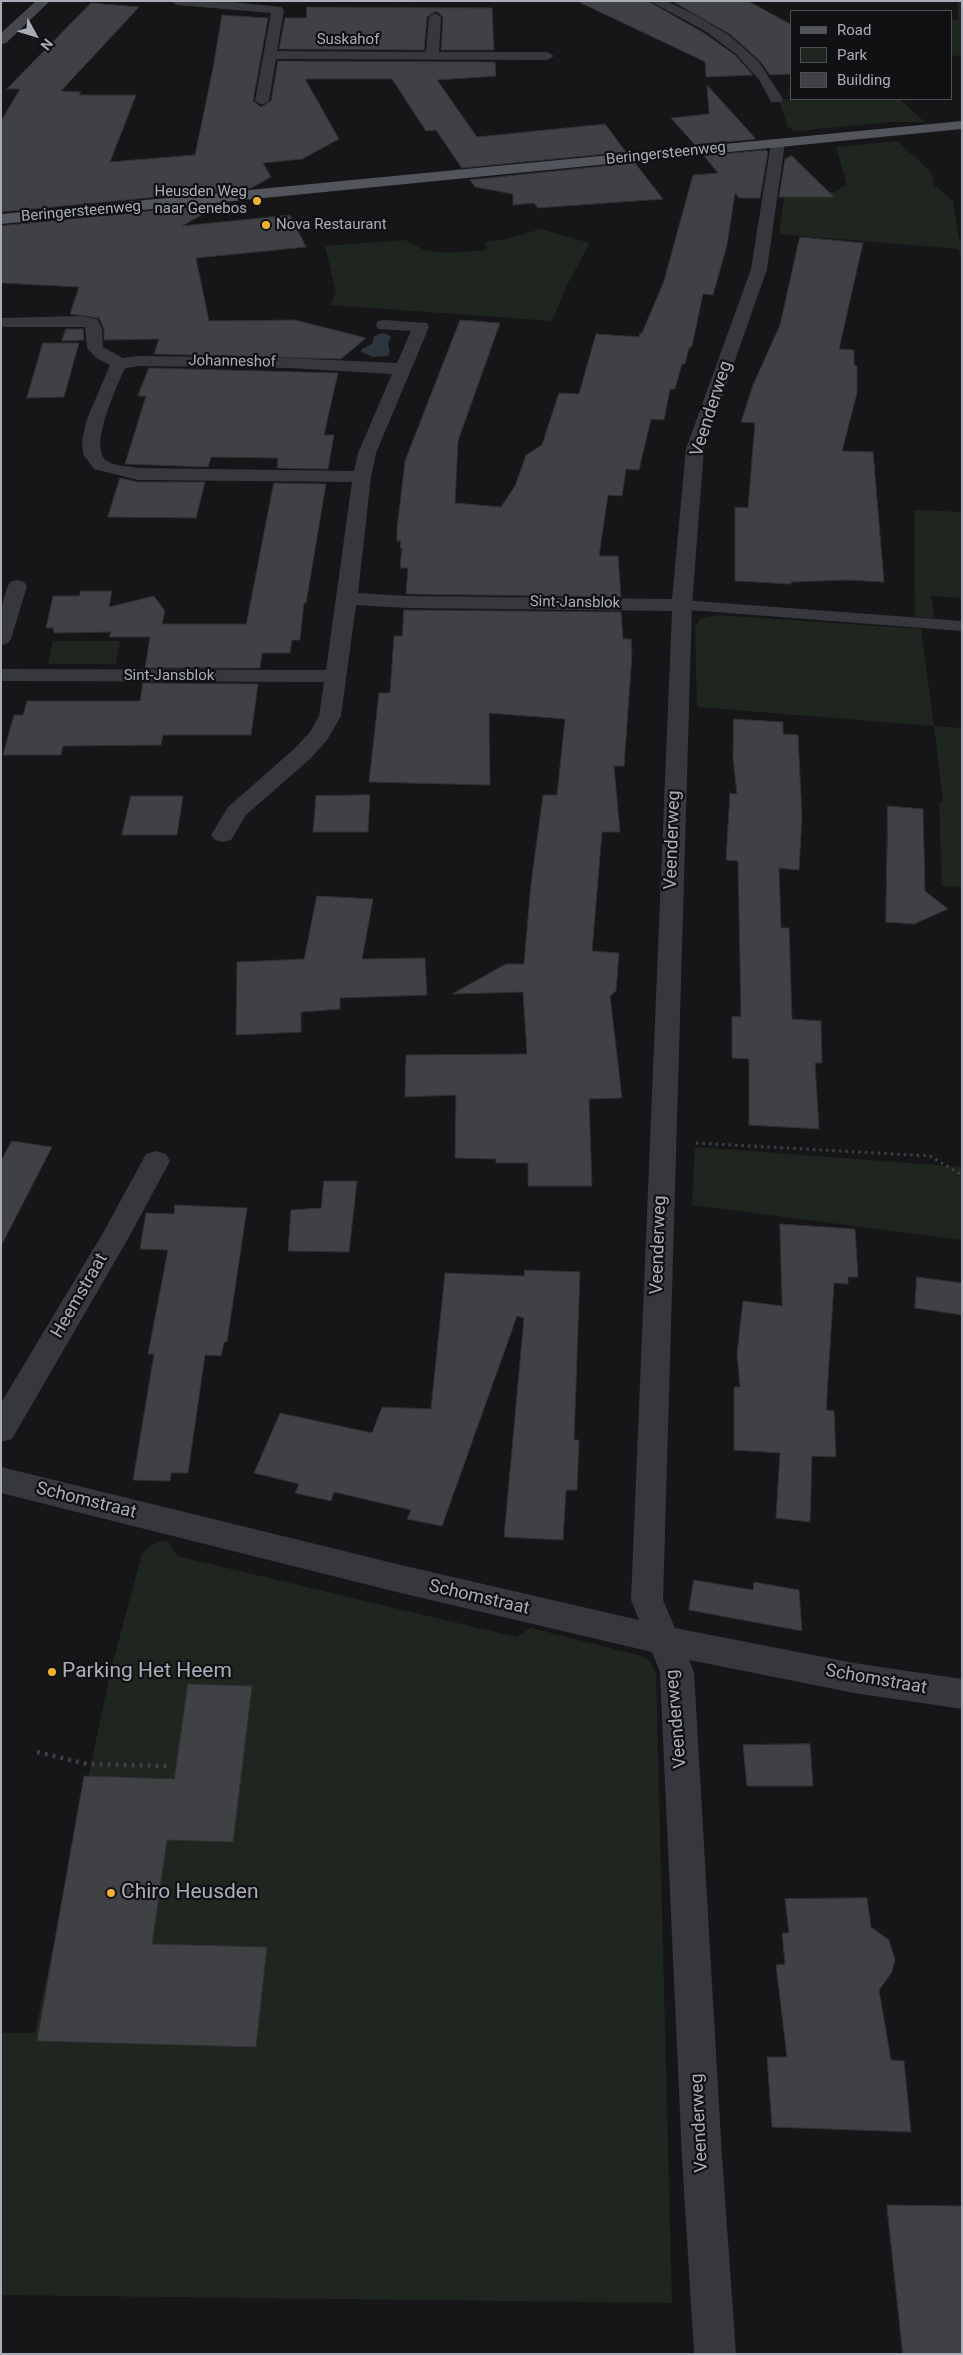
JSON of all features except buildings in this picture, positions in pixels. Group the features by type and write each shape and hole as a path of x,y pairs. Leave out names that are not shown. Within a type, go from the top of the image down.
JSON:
{"main road":[{"name":"Beringersteenweg","path":"1,212 325,184 370,182 962,125"},
{"name":"Beringersteenweg","path":"1,219 316,190 370,182"}],"street":[{"path":"1,40 44,1"},
{"path":"177,1 278,10 262,101"},
{"path":"656,1 724,36 756,65 776,98"},
{"path":"424,56 432,53 435,17"},
{"name":"Suskahof","path":"271,55 547,56"},
{"name":"Veenderweg","path":"715,2354 702,2157 677,1672 647,1600 682,604 696,449 759,269 778,143"},
{"path":"6,322 80,321 91,323 94,328 91,341 95,350 121,364 115,370 96,419 91,440 92,454 101,465 138,474 362,477"},
{"path":"223,835 236,812 254,794 302,754 319,735 330,716 348,598 362,477 367,453 421,327 384,324"},
{"name":"Johanneshof","path":"121,364 139,361 280,363 403,370"},
{"path":"1,639 18,586"},
{"name":"Sint-Jansblok","path":"348,598 408,602 682,604"},
{"name":"Sint-Jansblok","path":"1,675 337,676"},
{"name":"Heemstraat","path":"1,1430 115,1237 156,1161"},
{"name":"Schomstraat","path":"1,1480 396,1578 663,1640 777,1664 962,1694"}],"lane":[{"path":"682,604 962,626"}],"path":[{"path":"662,1141 930,1156 962,1175"},
{"path":"37,1752 87,1764 167,1766"}],"green space":[{"path":"958,1 962,1 962,55 953,56 953,20 958,20"},
{"path":"779,99 900,100 925,122 892,122 797,131 788,128"},
{"path":"897,141 931,172 934,185 953,201 959,239 962,240 962,262 958,249 779,234 785,190 834,192 847,185 836,147"},
{"path":"541,229 590,243 566,287 552,321 330,305 336,293 325,246 405,240 424,250 447,253 487,250 485,242 507,239"},
{"path":"914,510 962,512 962,598 931,596 935,618 915,617"},
{"path":"717,615 921,629 934,726 697,707 695,627 701,618"},
{"path":"53,641 120,641 116,664 48,664"},
{"path":"934,726 962,728 962,887 942,886 939,803 943,802"},
{"path":"695,1147 962,1167 962,1240 692,1205"},
{"path":"167,1541 177,1556 516,1637 531,1628 642,1656 650,1661 656,1674 672,2303 1,2295 1,2033 35,2033 111,1669 142,1554 153,1545"}],"shaded area":[{"path":"384,333 391,336 388,344 390,352 388,356 373,357 361,352 362,349 372,344 374,336"}],"place":[{"name":"Heusden Weg naar Genebos","path":"257,201"},
{"name":"Nova Restaurant","path":"266,225"},
{"name":"Parking Het Heem","path":"52,1672"},
{"name":"Chiro Heusden","path":"111,1893"}]}
